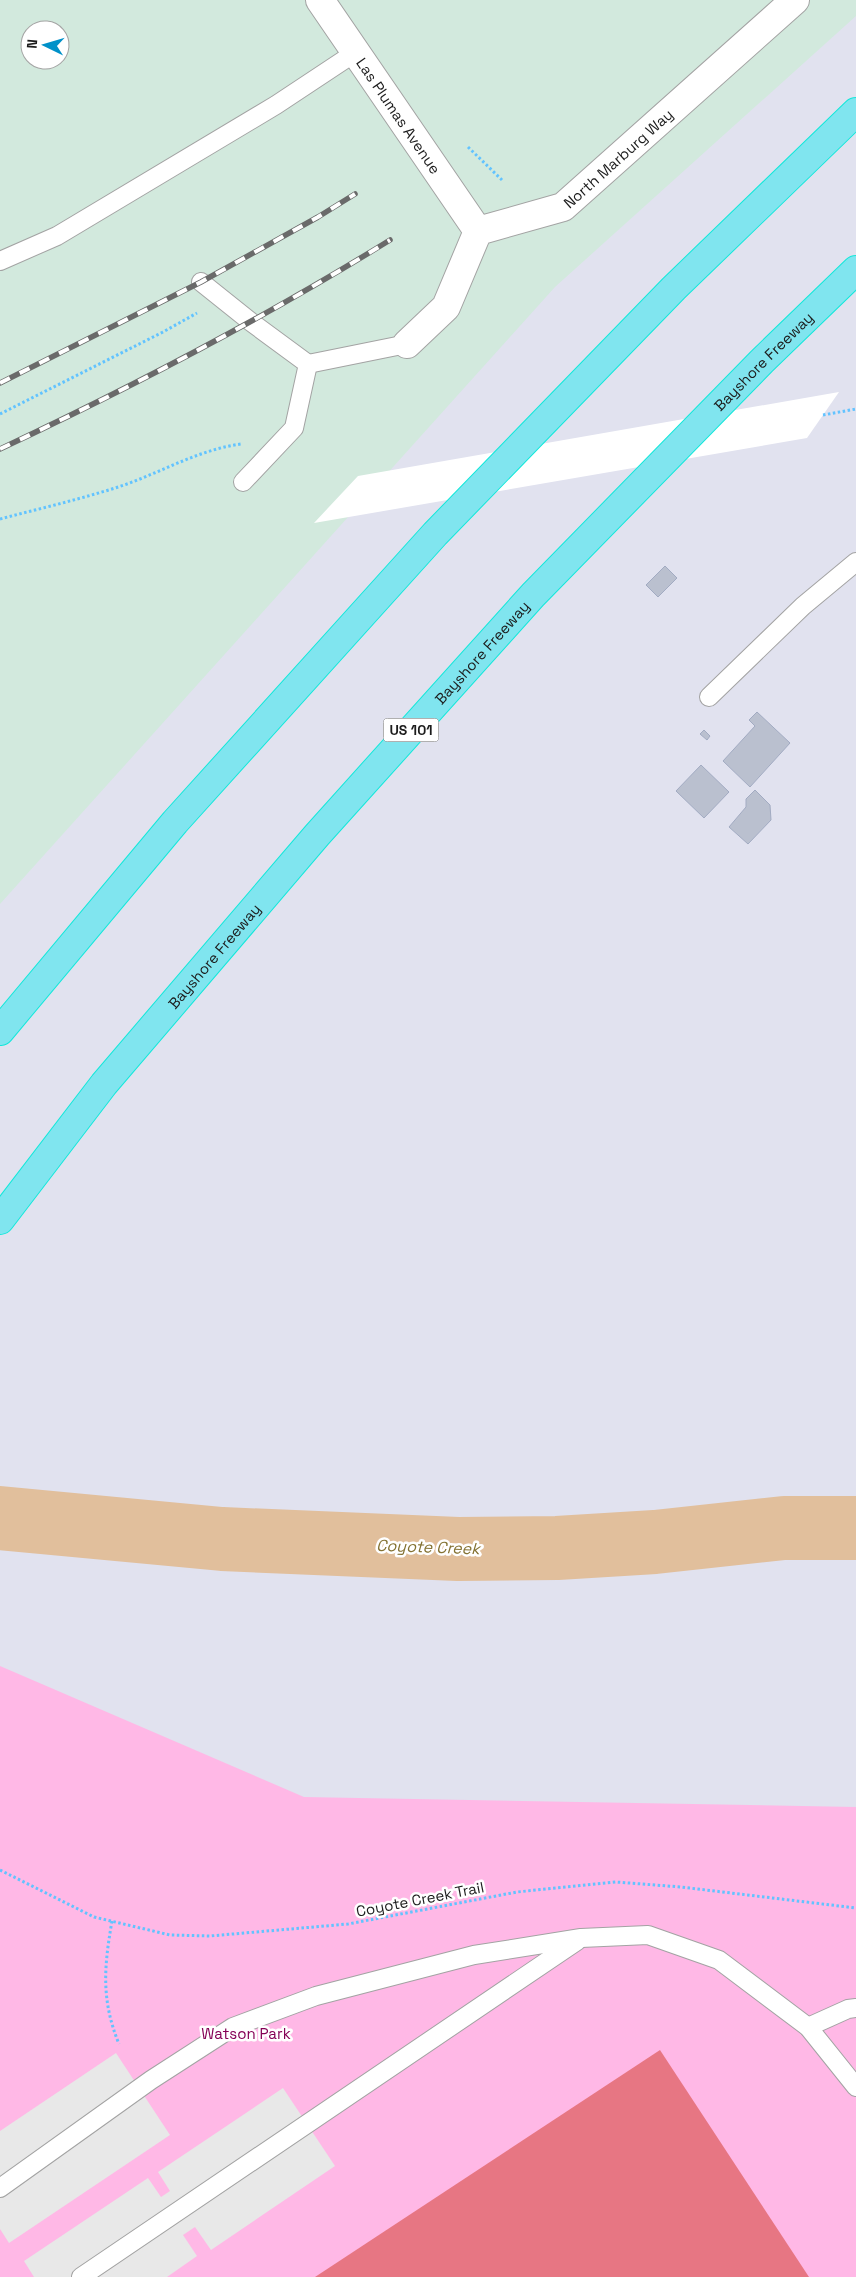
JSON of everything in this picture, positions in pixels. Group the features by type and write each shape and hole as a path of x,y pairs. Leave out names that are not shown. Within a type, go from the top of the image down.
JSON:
{"highway":[{"path":"0,1031 175,822 435,534 674,288 856,112"},
{"name":"Bayshore Freeway","path":"0,1220 110,1076 317,835 533,595 755,368 856,270"}],"street":[{"name":"Las Plumas Avenue","path":"320,0 478,231"},
{"name":"North Marburg Way","path":"478,231 563,208 795,0"},
{"path":"407,344 446,307 478,231"}],"lane":[{"path":"0,261 57,236 276,105 356,52"},
{"path":"201,282 308,364 407,344"},
{"path":"243,482 294,428 308,364"},
{"path":"709,696 803,606 856,562"},
{"path":"0,2188 151,2080 233,2027 316,1996 464,1958 581,1938 648,1935 719,1960 808,2027 856,2087"},
{"path":"81,2277 581,1938"},
{"path":"808,2027 848,2009 856,2008"}],"path":[{"path":"468,147 502,180"},
{"path":"0,414 163,332 221,298"},
{"path":"823,415 856,409"},
{"path":"0,519 114,488 161,472 216,447 259,443 276,448"},
{"name":"Coyote Creek Trail","path":"0,1870 94,1917 170,1935 210,1936 348,1924 517,1892 616,1882 681,1887 856,1908"},
{"path":"112,1921 104,1970 106,2005 119,2044"}],"shaded area":[{"path":"0,0 856,0 856,16 555,287 0,904"},
{"path":"660,2050 809,2277 315,2277"},
{"path":"116,2053 170,2135 9,2243 0,2229 0,2131"},
{"path":"283,2088 335,2166 211,2250 195,2227 183,2235 197,2256 167,2277 34,2277 24,2261 148,2178 161,2197 170,2191 158,2172"}],"green space":[{"name":"Watson Park","path":"0,1666 304,1797 856,1807 856,2277 0,2277"}],"pier":[{"path":"839,392 807,438 314,523 358,476"}],"building":[{"path":"665,566 677,578 658,597 646,585"},
{"path":"757,712 790,743 750,787 723,761 755,726 749,720"},
{"path":"704,730 710,736 707,740 700,734"},
{"path":"701,765 729,792 704,818 676,791"},
{"path":"755,790 770,805 771,820 748,844 729,827 746,807 746,799"}],"waterway":[{"name":"Coyote Creek","path":"0,1518 222,1539 458,1549 557,1548 655,1542 784,1528 856,1528"}],"railway":[{"path":"0,383 201,282 318,217 355,194"},
{"path":"0,449 100,401 247,324 390,240"}]}
